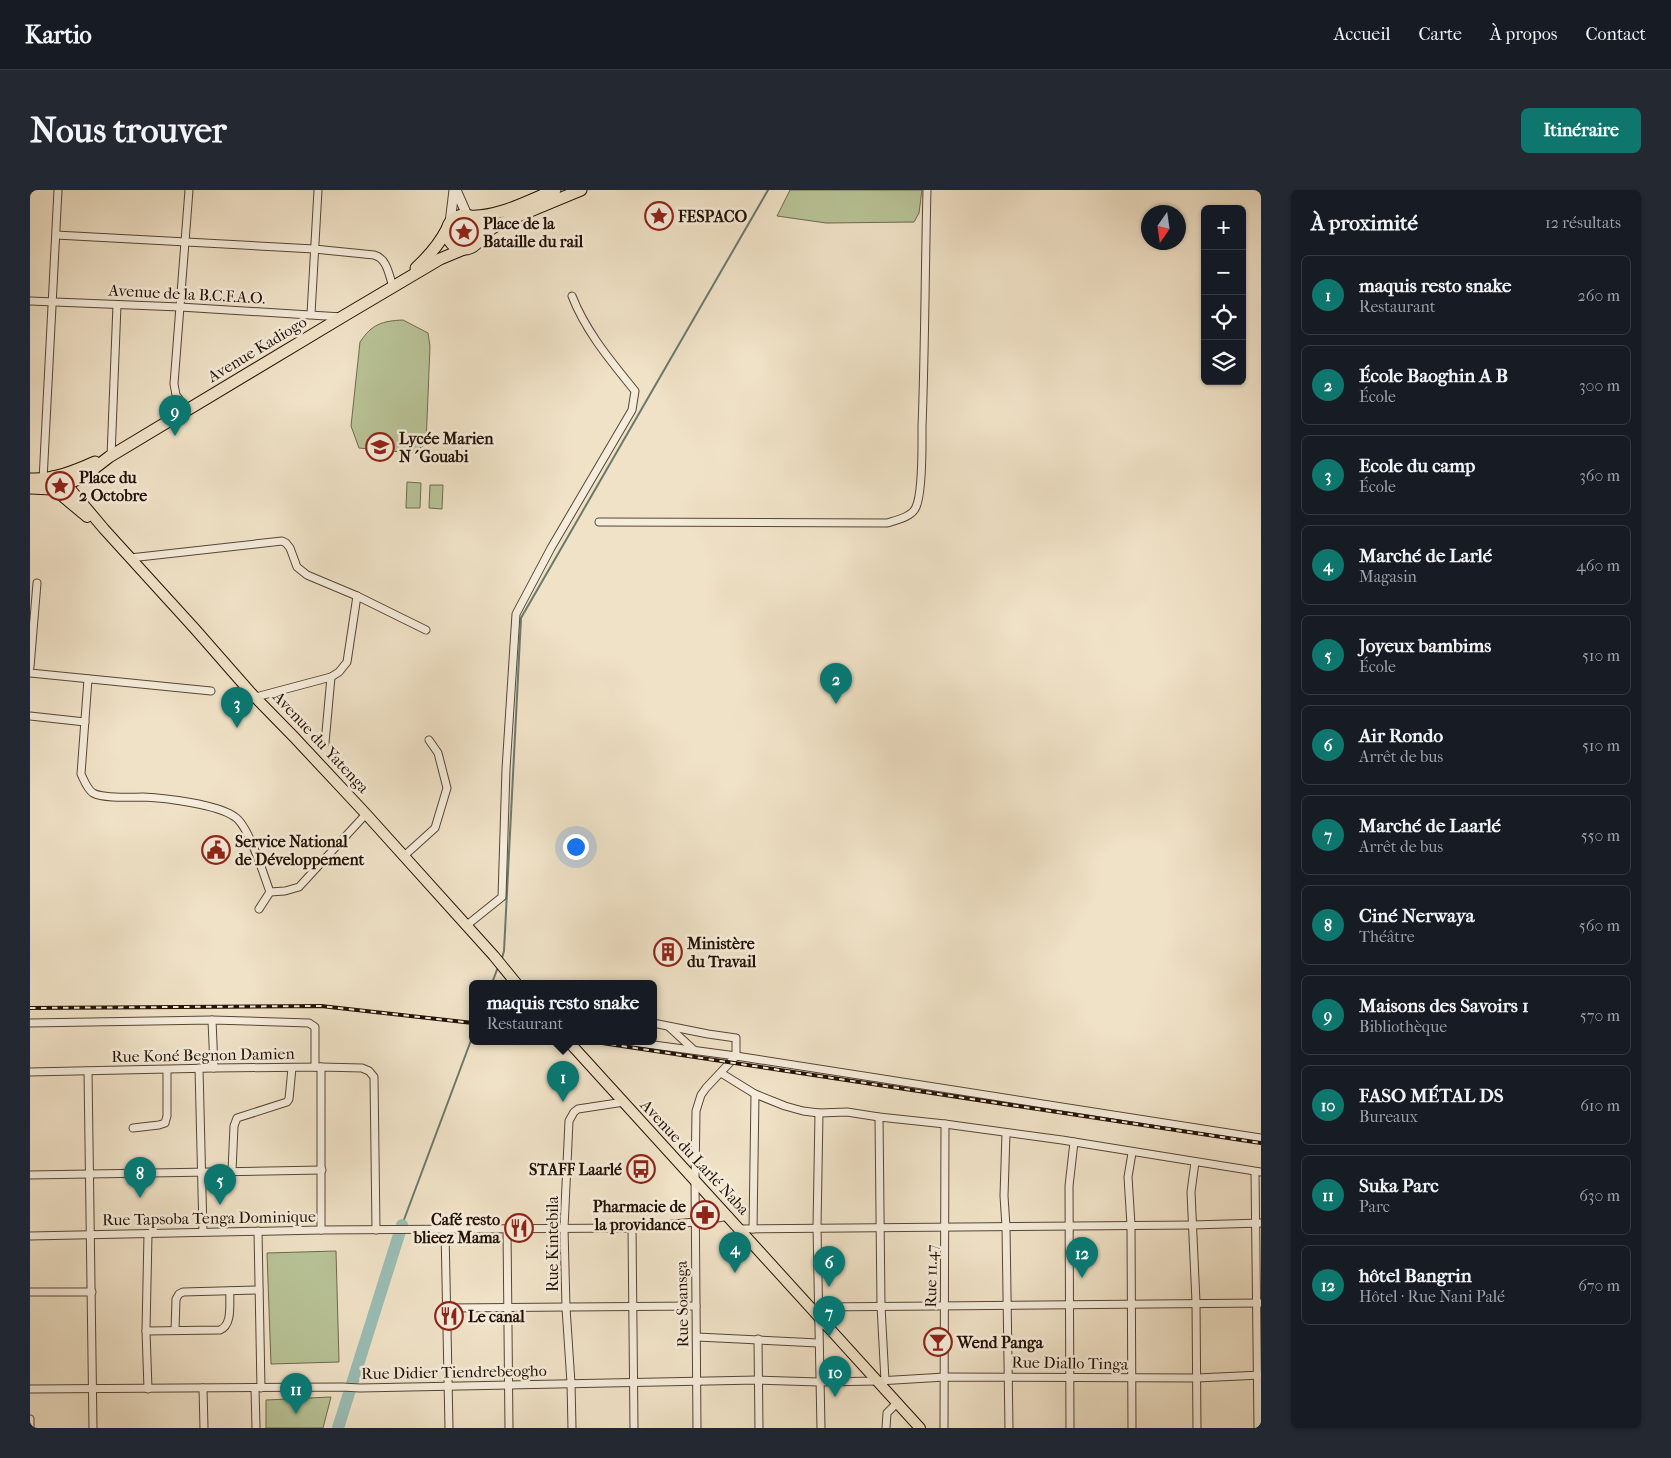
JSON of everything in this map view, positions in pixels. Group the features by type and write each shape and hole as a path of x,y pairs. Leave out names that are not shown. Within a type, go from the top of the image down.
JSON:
{"highway":[{"path":"555,190 510,208 481,216 458,216 449,226 447,235 451,243 458,248 464,249 473,246 499,224 581,190"},
{"path":"468,216 475,219 480,227 481,236 478,242"},
{"name":"Avenue Kadiogo","path":"395,286 434,252 449,226"},
{"name":"Avenue Kadiogo","path":"58,480 95,469 110,457 342,317 440,260 464,249"},
{"path":"30,480 58,480"},
{"path":"55,491 50,482 58,480"},
{"path":"30,488 55,491"}],"main road":[{"name":"Avenue du Yatenga","path":"58,480 252,694 366,814 514,980"},
{"name":"Avenue du Yatenga","path":"55,491 104,529"},
{"name":"Avenue du Larlé Naba","path":"572,1045 740,1229 819,1311 920,1428"}],"street":[{"path":"58,190 52,301 58,480"},
{"path":"187,410 176,395 174,384 186,242 188,190"},
{"path":"311,314 318,190"},
{"path":"455,190 468,216"},
{"path":"449,226 455,190"},
{"path":"599,522 887,523 904,518 916,508 919,492 926,323 927,190"},
{"path":"56,235 314,249 380,256 384,260 395,286"},
{"path":"467,925 502,897 506,769 516,614 551,548 632,410 635,391 595,341 576,308 572,296"},
{"name":"Avenue de la B.C.F.A.O.","path":"30,301 180,307 342,317"},
{"path":"110,457 117,304"},
{"path":"130,558 282,541 290,548 297,567 307,575 357,596 426,630"},
{"path":"30,667 38,583"},
{"path":"256,697 330,677 339,672 347,662 357,596"},
{"path":"30,673 211,691"},
{"path":"325,743 330,677"},
{"path":"88,679 81,774 93,792 112,797 150,797 211,806 236,817 243,826 260,862 270,892"},
{"path":"30,716 85,722"},
{"path":"404,856 435,828 447,788 438,753 429,740"},
{"path":"270,892 285,891 299,887 366,814"},
{"path":"259,908 270,892"},
{"path":"30,1023 212,1020 313,1024 315,1027 318,1067 322,1170 321,1230"},
{"path":"212,1020 214,1068"},
{"path":"657,1024 736,1038 736,1056"},
{"path":"669,1026 694,1050"},
{"path":"655,1045 1261,1138"},
{"name":"Rue Soansga","path":"697,1428 695,1179 698,1105 706,1088 736,1056"},
{"name":"Rue Koné Begnon Damien","path":"30,1072 318,1067 362,1068 369,1071 374,1076 376,1230"},
{"path":"199,1068 202,1232"},
{"path":"232,1171 234,1126 237,1118 287,1102 292,1068"},
{"path":"133,1128 165,1123 167,1116 167,1070"},
{"path":"88,1071 93,1428"},
{"path":"720,1073 755,1094 785,1106 818,1113 847,1112 945,1124 1074,1142 1132,1153 1258,1172 1258,1428"},
{"path":"753,1228 755,1094"},
{"name":"Rue Kintebila","path":"572,1428 564,1228 568,1130 571,1116 578,1110 624,1102"},
{"path":"818,1113 818,1343 821,1428"},
{"path":"879,1117 881,1381"},
{"name":"Rue 11.47","path":"944,1428 945,1124"},
{"path":"1006,1133 1004,1196 1009,1428"},
{"path":"1070,1428 1069,1180 1074,1142"},
{"path":"1132,1153 1128,1177 1131,1225 1132,1428"},
{"path":"1195,1162 1191,1192 1196,1302 1197,1428"},
{"path":"30,1181 30,1173 88,1175 322,1170"},
{"name":"Rue Tapsoba Tenga Dominique","path":"30,1236 321,1230 632,1228 695,1222 728,1216"},
{"path":"740,1229 1258,1223"},
{"path":"632,1228 634,1428"},
{"path":"507,1229 509,1428"},
{"path":"445,1230 449,1428"},
{"path":"256,1428 259,1290 258,1231"},
{"path":"148,1234 146,1331 148,1389"},
{"path":"175,1330 176,1299 183,1292 259,1290"},
{"path":"146,1331 220,1330 225,1328 228,1322 230,1291"},
{"path":"30,1292 92,1292"},
{"path":"819,1311 881,1306 1258,1303"},
{"path":"446,1308 696,1306"},
{"path":"697,1337 818,1343"},
{"path":"758,1339 759,1428"},
{"name":"Rue Diallo Tinga","path":"881,1381 1007,1376 1197,1378 1259,1375"},
{"name":"Rue Didier Tiendrebeogho","path":"30,1389 93,1390 342,1386 360,1388 758,1380 819,1382 881,1381"},
{"path":"203,1388 204,1428"},
{"path":"886,1428 887,1413 897,1403"},
{"path":"30,1419 30,1428"}],"green space":[{"path":"790,190 922,190 919,213 914,222 826,223 777,216"},
{"path":"403,320 428,333 430,346 426,444 412,453 359,448 351,426 360,342 373,327 389,321"},
{"path":"407,482 421,483 420,508 406,508"},
{"path":"430,485 443,485 442,509 429,508"},
{"path":"336,1251 339,1362 271,1364 267,1253"},
{"path":"331,1397 323,1428 266,1428 266,1400"}],"waterway":[{"path":"502,958 504,951 521,618 768,190"},
{"path":"493,980 498,967"},
{"path":"402,1225 469,1045"},
{"path":"338,1428 402,1225"}],"railway":[{"path":"30,1008 321,1006 469,1023"},
{"path":"615,1045 1261,1143"}],"place":[{"name":"FESPACO","path":"659,216"},
{"name":"Place de la Bataille du rail","path":"464,232"},
{"name":"Maisons des Savoirs 1","path":"175,436"},
{"name":"Lycée Marien N´Gouabi","path":"380,447"},
{"name":"Place du 2 Octobre","path":"60,486"},
{"name":"École Baoghin A B","path":"836,704"},
{"name":"Ecole du camp","path":"237,728"},
{"name":"Service National de Développement","path":"216,850"},
{"name":"Ministère du Travail","path":"668,952"},
{"name":"maquis resto snake","path":"563,1102"},
{"name":"STAFF Laarlé","path":"641,1169"},
{"name":"Ciné Nerwaya","path":"140,1198"},
{"name":"Joyeux bambims","path":"220,1205"},
{"name":"Pharmacie de la providance","path":"705,1215"},
{"name":"Café resto blieez Mama","path":"519,1228"},
{"name":"Marché de Larlé","path":"735,1273"},
{"name":"hôtel Bangrin","path":"1082,1278"},
{"name":"Air Rondo","path":"829,1287"},
{"name":"Le canal","path":"449,1316"},
{"name":"Marché de Laarlé","path":"829,1337"},
{"name":"Wend Panga","path":"938,1342"},
{"name":"FASO MÉTAL DS","path":"835,1397"},
{"name":"Suka Parc","path":"296,1414"}]}
